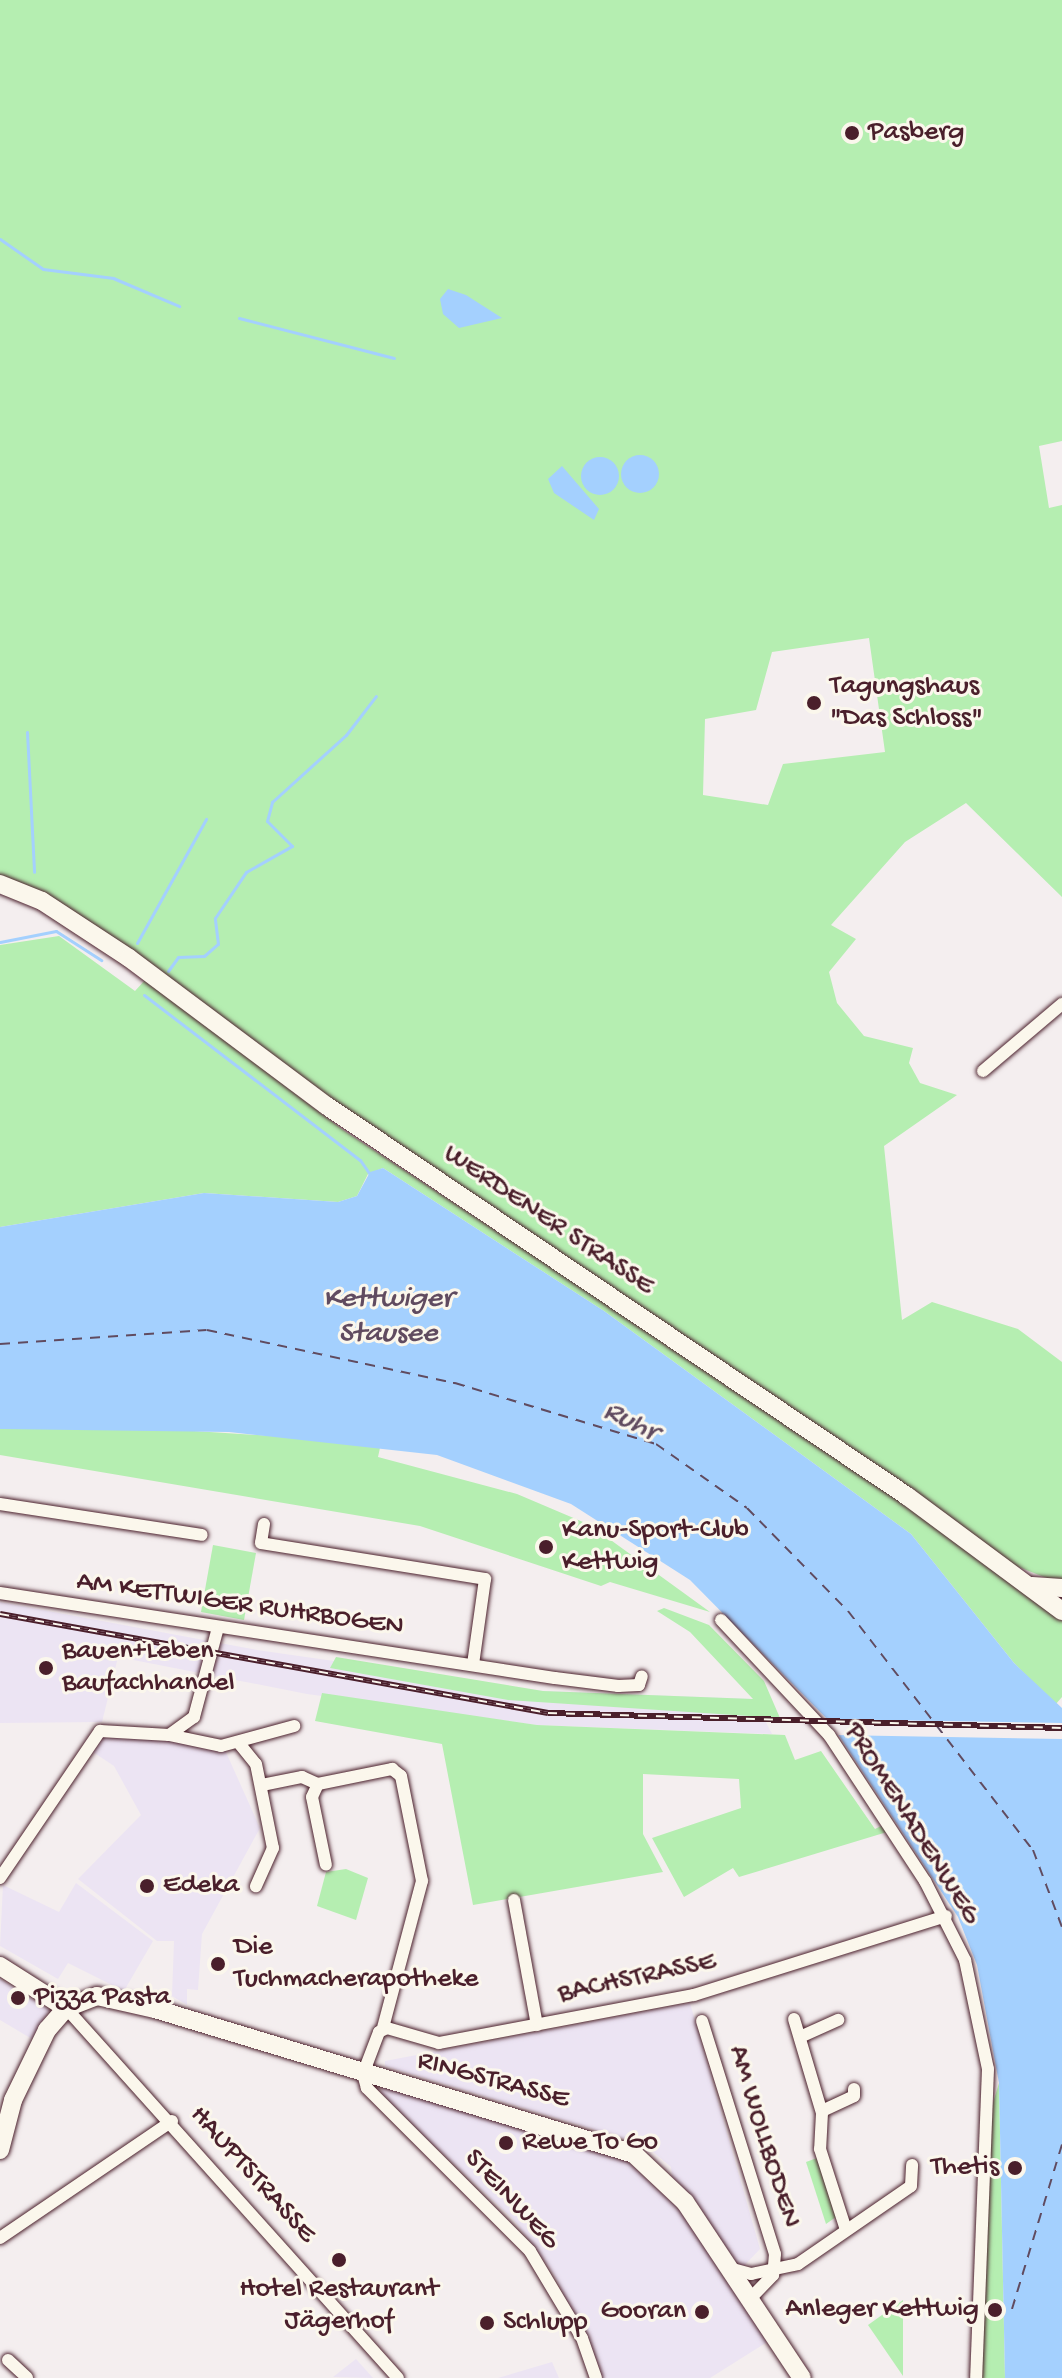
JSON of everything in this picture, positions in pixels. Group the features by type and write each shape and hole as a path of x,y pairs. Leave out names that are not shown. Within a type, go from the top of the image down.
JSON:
{"main road":[{"name":"WERDENER STRASSE","path":"0,884 78,923 327,1106 1032,1586 1062,1611"},
{"path":"1032,1586 1062,1588"},
{"path":"0,1966 66,2008 47,2030 13,2100 0,2150"},
{"name":"RINGSTRASSE","path":"66,2008 106,1996 634,2154 673,2187 802,2378"}],"street":[{"path":"983,1071 1062,1004"},
{"path":"0,1504 202,1535"},
{"path":"264,1524 261,1543 485,1579 473,1664"},
{"name":"AM KETTWIGER RUHRBOGEN","path":"0,1593 217,1631 618,1686 639,1685 642,1676"},
{"name":"PROMENADENWEG","path":"721,1620 829,1735 946,1916 971,1980 988,2069 976,2378"},
{"path":"169,1735 199,1711 217,1631"},
{"path":"0,1878 100,1731 169,1735 211,1746 238,1742 294,1726"},
{"path":"238,1742 252,1755 262,1785 273,1848 256,1886"},
{"path":"262,1785 302,1777 318,1784 392,1769 401,1776 422,1881 383,2028 363,2074"},
{"path":"318,1784 312,1797 326,1865"},
{"path":"514,1900 537,2025"},
{"name":"BACHSTRASSE","path":"383,2028 439,2043 694,1995 946,1916"},
{"name":"HAUPTSTRASSE","path":"66,2008 172,2121 398,2378"},
{"path":"794,2019 822,2111 820,2149 846,2230"},
{"path":"800,2037 838,2020"},
{"name":"AM WOLLBODEN","path":"702,2021 776,2268"},
{"name":"STEINWEG","path":"363,2074 373,2097 530,2251 582,2338 596,2378"},
{"path":"822,2111 854,2096 854,2089"},
{"path":"0,2238 172,2121"},
{"path":"726,2267 751,2274 798,2264 911,2186 912,2165"},
{"path":"750,2299 776,2268"},
{"path":"8,2360 27,2378"}],"shaded area":[{"path":"0,1602 257,1650 543,1691 754,1699 772,1734 537,1725 307,1694 118,1657 102,1722 0,1723"},
{"path":"112,1730 225,1750 260,1828 202,1934 198,1990 187,1989 187,2005 172,1996 174,1941 157,1941 78,1879 141,1815 114,1766 87,1748"},
{"path":"76,1883 153,1941 124,1991 68,1963 58,1979 0,1946 3,1885 59,1912"},
{"path":"0,1979 49,2010 32,2039 0,2020"},
{"path":"690,2003 760,2249 738,2272 673,2186 671,2167 645,2145 385,2066 385,2061"},
{"path":"384,2084 628,2162 686,2216 772,2339 710,2378 603,2378 554,2274 513,2219 380,2095"},
{"path":"356,2359 373,2378 333,2377"},
{"path":"552,2362 559,2378 498,2378"}],"green space":[{"path":"0,0 1062,0 1062,441 1039,446 1049,508 1062,505 1062,897 966,803 905,842 831,925 856,939 829,972 837,1003 864,1036 913,1048 909,1063 920,1083 957,1095 884,1146 902,1320 932,1302 1018,1329 1062,1362 1062,1584 1008,1563 353,1121 141,963 0,882","holes":["869,638 885,752 783,764 768,805 703,795 705,719 756,710 772,652"]},
{"path":"59,936 135,991 145,980 343,1130 902,1498 1028,1593 1062,1621 1062,1697 1055,1705 1014,1663 911,1534 604,1311 383,1168 368,1174 357,1196 338,1202 204,1193 0,1227 0,945"},
{"path":"148,1428 381,1443 378,1457 517,1494 590,1525 710,1612 610,1582 601,1586 420,1526 0,1455 0,1429"},
{"path":"213,1545 256,1553 244,1620 201,1612"},
{"path":"664,1608 709,1625 764,1681 780,1718 508,1700 330,1668 336,1657 543,1691 753,1699 690,1632 657,1611"},
{"path":"322,1693 537,1725 785,1735 795,1760 821,1751 875,1829 883,1825 887,1832 739,1877 733,1868 684,1897 652,1838 741,1808 739,1779 643,1774 643,1834 663,1872 473,1905 442,1744 315,1721"},
{"path":"346,1869 368,1878 356,1920 317,1906 326,1872"},
{"path":"999,2083 1005,2378 979,2378 989,2116"},
{"path":"817,2158 836,2217 826,2224 806,2162"},
{"path":"903,2300 903,2376 868,2325"}],"water":[{"path":"448,289 466,295 502,318 459,328 443,314 440,299"},
{"path":"640,455 653,461 659,474 653,487 640,493 627,487 621,474 627,461"},
{"path":"600,457 613,463 619,476 613,489 600,495 587,489 581,476 587,463"},
{"path":"562,466 599,509 594,520 554,493 548,479"},
{"name":"Kettwiger Stausee","path":"383,1168 604,1311 911,1534 1014,1663 1062,1708 1062,2378 1005,2378 999,2083 977,1965 958,1917 830,1722 690,1580 571,1504 437,1455 229,1432 0,1429 0,1227 204,1193 338,1202 357,1196 370,1172"}],"pier":[{"path":"822,1719 1062,1723 1062,1739 835,1735"}],"waterway":[{"path":"0,239 43,269 113,278 179,306"},
{"path":"239,318 394,358"},
{"path":"168,971 178,957 204,956 218,944 215,918 246,872 292,846 267,821 272,802 346,735 376,696"},
{"path":"27,732 34,872"},
{"path":"137,943 206,819"},
{"path":"0,942 56,931 101,960"},
{"path":"144,995 360,1160 371,1176"}],"ferry route":[{"path":"0,1344 207,1330 455,1383 656,1444 747,1508 848,1611 1033,1850 1062,1927"},
{"path":"1012,2309 1062,2144"}],"railway":[{"path":"0,1614 548,1713 1062,1728"}],"place":[{"name":"Pasberg","path":"852,133"},
{"name":"Tagungshaus \"Das Schloss\"","path":"814,703"},
{"name":"Kanu-Sport-Club Kettwig","path":"546,1547"},
{"name":"Bauen+Leben Baufachhandel","path":"46,1668"},
{"name":"Edeka","path":"147,1886"},
{"name":"Die Tuchmacherapotheke","path":"218,1964"},
{"name":"Pizza Pasta","path":"18,1998"},
{"name":"Rewe To Go","path":"506,2143"},
{"name":"Thetis","path":"1015,2168"},
{"name":"Hotel Restaurant Jägerhof","path":"339,2260"},
{"name":"Anleger Kettwig","path":"995,2310"},
{"name":"Gooran","path":"702,2312"},
{"name":"Schlupp","path":"487,2323"}],"water label":[{"name":"Ruhr","path":"630,1423"}]}
